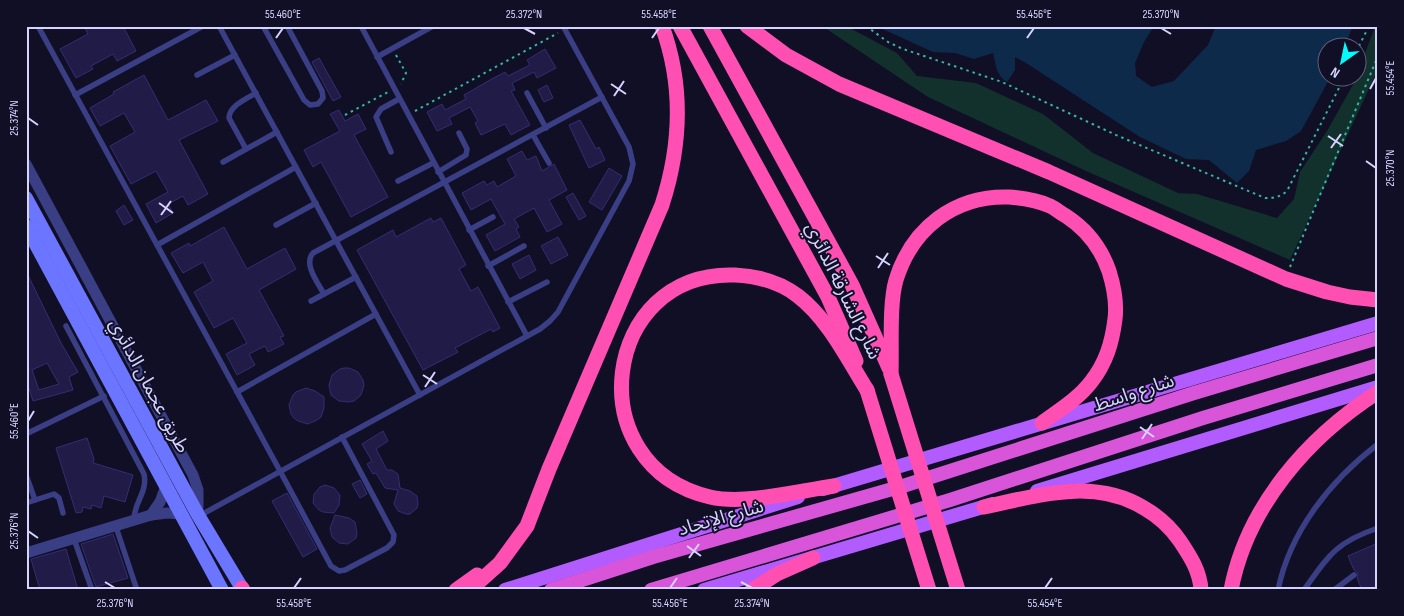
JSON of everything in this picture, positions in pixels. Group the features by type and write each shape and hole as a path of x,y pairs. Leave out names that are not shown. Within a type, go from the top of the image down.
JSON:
{"highway":[{"path":"470,590 500,563 518,541 533,513 548,469 662,205 669,184 675,153 678,113 673,64 662,26"},
{"name":"شارع الشارقة الدائري","path":"680,26 828,297 849,343 867,390 929,590"},
{"name":"شارع الشارقة الدائري","path":"710,26 845,272 869,322 891,374 958,590"},
{"path":"747,26 786,55 839,84 1049,172 1286,279 1334,294 1378,300"},
{"path":"891,374 892,307 896,281 905,258 918,238 936,219 958,206 978,199 997,197 1024,198 1049,206 1076,222 1093,239 1106,261 1114,285 1116,310 1113,335 1108,353 1100,369 1090,384 1042,423"},
{"path":"834,486 754,498 730,499 711,497 673,482 643,454 632,438 625,419 621,394 622,373 627,349 637,327 652,307 673,290 695,280 722,274 748,275 774,283 798,295 816,313 867,390"},
{"name":"شارع واسط","path":"903,486 1194,393 1378,338"},
{"path":"651,590 904,514 1203,418 1378,365"},
{"path":"1231,590 1249,535 1282,478 1324,432 1378,392"},
{"path":"456,590 480,573 503,547 515,531 548,469"},
{"name":"شارع الإتحاد","path":"551,590 653,557 903,486"},
{"path":"984,507 1073,490 1090,490 1113,494 1134,502 1153,513 1174,532 1192,558 1200,582 1200,590"},
{"path":"752,590 777,574 814,558"}],"main road":[{"name":"طريق عجمان الدائري","path":"26,198 198,516 242,589"},
{"name":"طريق عجمان الدائري","path":"26,226 222,590"},
{"path":"26,247 43,256"},
{"path":"505,590 834,486 1378,323"},
{"path":"704,590 1378,387"}],"street":[{"path":"26,164 193,475 198,490 198,516"},
{"path":"151,515 160,502 166,486"},
{"path":"26,553 151,515 181,514"}],"lane":[{"path":"38,26 333,569 339,571 345,570 387,548 393,542 393,532 342,437"},
{"path":"75,95 203,26"},
{"path":"219,26 420,395"},
{"path":"263,26 304,100 310,105 318,104 323,98 322,91 287,26"},
{"path":"377,57 433,26"},
{"path":"361,27 527,336"},
{"path":"198,516 527,336 546,325 558,312 631,176 633,164 631,153 564,28"},
{"path":"198,75 235,55"},
{"path":"246,149 229,113 232,108 256,93"},
{"path":"527,93 546,128"},
{"path":"324,294 309,264 309,258 313,253 602,97"},
{"path":"391,152 376,117 381,109 399,99"},
{"path":"223,162 277,132"},
{"path":"438,172 466,155 467,149 459,133"},
{"path":"533,135 549,163"},
{"path":"398,181 433,163"},
{"path":"157,245 296,167"},
{"path":"276,224 316,203"},
{"path":"469,230 493,217"},
{"path":"488,266 524,246"},
{"path":"311,301 356,277"},
{"path":"508,302 547,282"},
{"path":"237,392 376,314"},
{"path":"66,326 144,474 144,490 136,508 134,521"},
{"path":"26,434 104,396"},
{"path":"1278,590 1286,562 1311,513 1335,483 1378,444"},
{"path":"26,475 35,500"},
{"path":"26,503 54,494 59,498 63,513"},
{"path":"116,527 137,590"},
{"path":"1304,590 1322,563 1338,547 1357,536 1378,528"},
{"path":"74,539 92,590"},
{"path":"1334,590 1354,576"}],"path":[{"path":"866,26 903,50 1002,82 1116,135 1265,198 1281,196 1287,191 1339,88"},
{"path":"1363,38 1369,26"},
{"path":"415,111 564,28"},
{"path":"1286,279 1378,56"}],"green space":[{"path":"822,26 846,26 897,53 917,76 976,83 1043,114 1093,153 1178,193 1197,194 1277,218 1294,199 1300,172 1327,131 1351,88 1366,88 1366,51 1375,26 1378,26 1378,69 1290,260 1086,171 928,97"}],"water":[{"path":"876,26 1154,26 1144,42 1135,63 1136,76 1152,87 1174,81 1208,45 1216,26 1353,26 1348,38 1316,38 1316,88 1325,88 1301,131 1286,141 1256,150 1249,171 1237,183 1209,160 1186,159 1140,137 1015,57 1015,70 1007,82 999,73 993,53 974,59 955,53 933,52"}],"building":[{"path":"84,26 123,26 136,51 117,61 113,54 91,66 93,69 76,78 60,49 88,34"},
{"path":"545,49 556,68 537,78 534,72 512,83 515,90 511,91 530,125 511,135 505,124 481,135 475,123 478,121 470,107 449,118 452,124 437,131 427,112 442,104 445,110 466,99 464,95 505,72 508,76 530,65 527,60"},
{"path":"319,58 341,97 333,101 312,62"},
{"path":"144,75 168,120 206,100 218,121 179,140 208,194 188,205 183,196 168,204 173,213 156,223 146,204 168,192 156,171 131,184 110,146 135,132 124,113 100,126 90,108 114,94 113,92"},
{"path":"547,85 553,98 544,102 538,90"},
{"path":"339,110 345,121 358,114 366,129 354,135 388,197 351,217 321,162 313,167 304,150 340,131 330,114"},
{"path":"580,120 596,149 599,147 605,160 589,168 569,125"},
{"path":"522,151 527,160 536,156 542,171 554,164 567,190 549,200 562,224 547,232 534,208 514,219 519,227 516,229 520,237 495,251 486,235 505,224 491,199 471,210 462,193 484,181 487,185 494,181 497,187 516,176 507,159"},
{"path":"609,168 622,176 602,210 589,202"},
{"path":"573,193 586,216 579,220 566,197"},
{"path":"124,205 133,220 124,225 116,211"},
{"path":"431,218 433,222 441,218 466,265 459,269 471,291 478,287 500,328 493,332 491,329 455,348 458,352 423,370 357,250 393,230 396,237"},
{"path":"224,227 247,269 285,248 296,269 259,290 284,336 280,337 284,344 268,352 265,346 249,354 255,365 237,375 226,354 247,343 233,318 214,328 194,292 213,281 203,262 183,273 171,253 189,243 190,246"},
{"path":"558,237 568,255 551,264 541,246"},
{"path":"529,255 536,270 520,279 512,264"},
{"path":"26,271 61,343 78,372 69,377 73,390 33,401 29,388 26,389","holes":["47,363 59,384 39,390 32,370"]},
{"path":"344,368 358,372 363,380 364,385 361,395 354,401 339,401 331,395 329,385 332,375"},
{"path":"306,388 324,397 324,408 321,417 308,424 294,418 289,405 296,392"},
{"path":"383,431 388,441 376,449 387,470 392,470 398,474 400,488 410,491 417,496 417,508 410,514 398,511 394,504 398,490 385,488 376,473 373,474 367,464 372,461 362,444"},
{"path":"87,438 94,459 93,463 133,475 125,502 104,496 101,508 92,505 91,509 83,507 82,512 76,513 56,448"},
{"path":"360,480 367,494 360,498 352,484"},
{"path":"325,485 334,488 340,495 339,505 334,513 323,512 313,503 314,494 320,487"},
{"path":"287,493 317,549 303,557 272,501"},
{"path":"335,515 349,518 355,522 356,538 348,544 339,543 332,537 330,528"},
{"path":"113,534 128,578 96,587 81,544"},
{"path":"1378,543 1378,588 1362,590 1357,578 1358,573 1354,570 1348,556"},
{"path":"66,549 78,590 40,590 31,559"}]}
